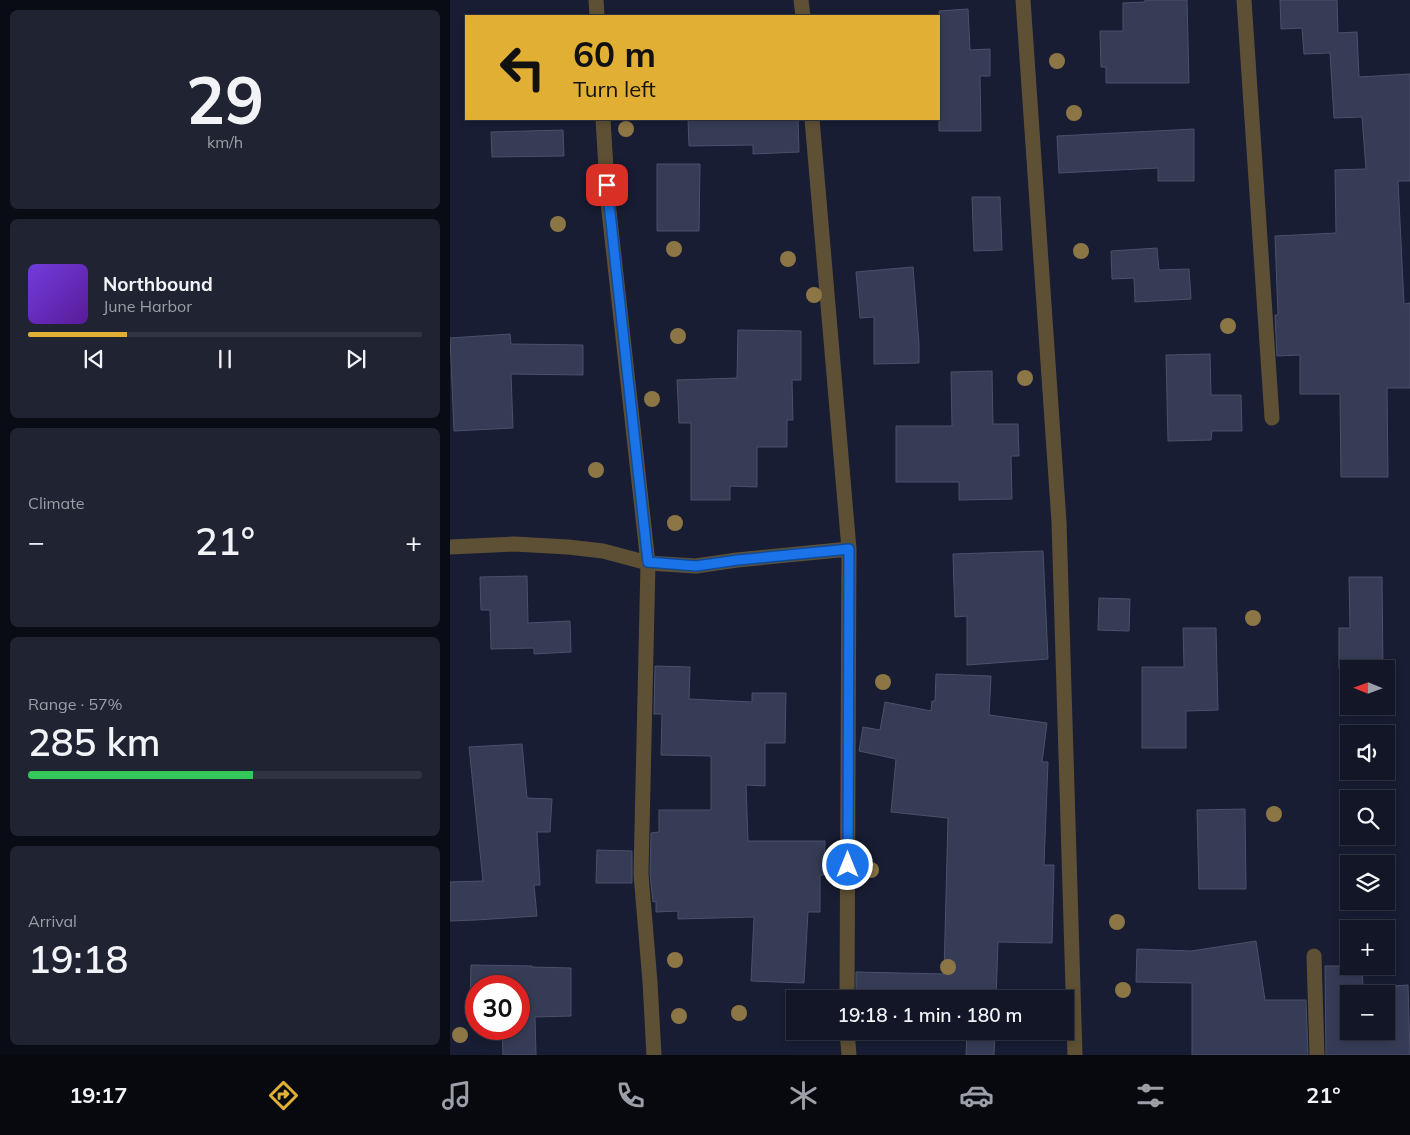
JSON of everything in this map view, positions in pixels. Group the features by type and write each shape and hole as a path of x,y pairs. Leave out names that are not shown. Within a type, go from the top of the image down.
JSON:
{"street":[{"path":"596,0 597,15"},
{"path":"801,0 803,15"},
{"path":"1023,0 1059,522 1075,1055"},
{"path":"1244,0 1272,418"},
{"path":"603,120 608,202 648,562 641,874 654,1055"},
{"path":"812,120 849,549 847,990"},
{"path":"450,546 514,544 568,547 603,551 648,562 696,566 849,549"},
{"path":"1314,956 1317,1055"},
{"path":"847,1040 849,1055"}],"building":[{"path":"1145,0 1187,0 1189,83 1106,83 1106,67 1101,67 1100,31 1123,31 1123,3 1145,2"},
{"path":"1280,0 1337,0 1338,33 1357,32 1359,77 1410,74 1410,181 1398,181 1404,304 1410,303 1410,388 1387,388 1388,477 1341,477 1340,394 1300,394 1300,355 1277,356 1275,315 1278,315 1275,236 1336,233 1335,170 1366,169 1362,117 1334,118 1330,53 1304,54 1302,28 1281,29"},
{"path":"968,9 970,50 990,49 990,76 980,76 981,131 939,131 939,11"},
{"path":"688,120 798,120 799,152 753,154 753,145 689,146"},
{"path":"1194,129 1194,181 1158,181 1158,168 1059,173 1057,136"},
{"path":"563,130 564,156 492,157 491,132"},
{"path":"657,164 700,164 699,231 657,231"},
{"path":"972,197 1000,197 1002,250 974,251"},
{"path":"1157,248 1159,270 1189,269 1191,299 1135,302 1134,278 1112,279 1111,251"},
{"path":"913,267 919,363 874,364 874,317 860,318 856,272"},
{"path":"738,330 801,331 801,380 792,380 793,420 787,420 787,447 757,447 757,487 730,486 730,500 691,500 691,423 679,423 677,380 737,378"},
{"path":"510,334 511,344 583,345 583,375 511,374 513,428 454,431 450,338"},
{"path":"1210,354 1211,395 1241,395 1242,431 1212,431 1211,440 1168,441 1166,355"},
{"path":"992,371 993,424 1018,424 1019,456 1011,456 1012,499 959,500 959,482 896,482 896,426 952,426 951,372"},
{"path":"1043,551 1048,659 967,665 967,616 955,617 953,554"},
{"path":"527,576 528,623 570,621 571,652 534,654 534,648 491,649 490,610 481,610 480,577"},
{"path":"1349,577 1382,577 1383,660 1340,660 1339,669 1339,628 1350,628"},
{"path":"1099,598 1130,599 1129,631 1098,630"},
{"path":"1183,628 1216,628 1218,710 1186,711 1186,748 1142,748 1142,667 1184,667"},
{"path":"655,666 690,667 689,699 752,702 752,693 786,693 785,743 765,743 765,786 746,785 748,841 825,841 824,875 820,875 820,912 808,912 804,983 751,981 754,917 678,919 678,911 656,912 656,901 653,902 650,874 651,833 659,832 659,810 711,810 711,756 661,755 662,714 654,714"},
{"path":"936,674 991,676 989,715 1047,723 1042,762 1048,762 1044,865 1054,865 1052,943 998,942 996,990 856,990 856,972 944,974 948,818 891,812 896,759 859,751 863,727 880,730 885,702 931,711 932,701 935,701"},
{"path":"522,744 527,798 552,799 550,832 537,832 540,885 534,885 537,916 450,921 450,882 483,881 469,747"},
{"path":"1245,809 1246,889 1199,889 1197,810"},
{"path":"597,850 632,851 632,883 596,883"},
{"path":"1256,941 1265,1000 1306,1000 1308,1055 1192,1055 1192,983 1136,982 1137,949 1191,951"},
{"path":"471,965 571,968 571,1016 535,1017 536,1055 503,1055 502,1040 530,1040 530,975 471,975"},
{"path":"1325,966 1340,966 1340,975 1362,975 1363,985 1340,985 1340,1040 1395,1040 1395,986 1408,985 1410,1055 1326,1055"},
{"path":"967,1040 995,1040 994,1055 966,1055"}],"route":[{"path":"607,185 648,562 696,566 849,549 848,865"}]}
